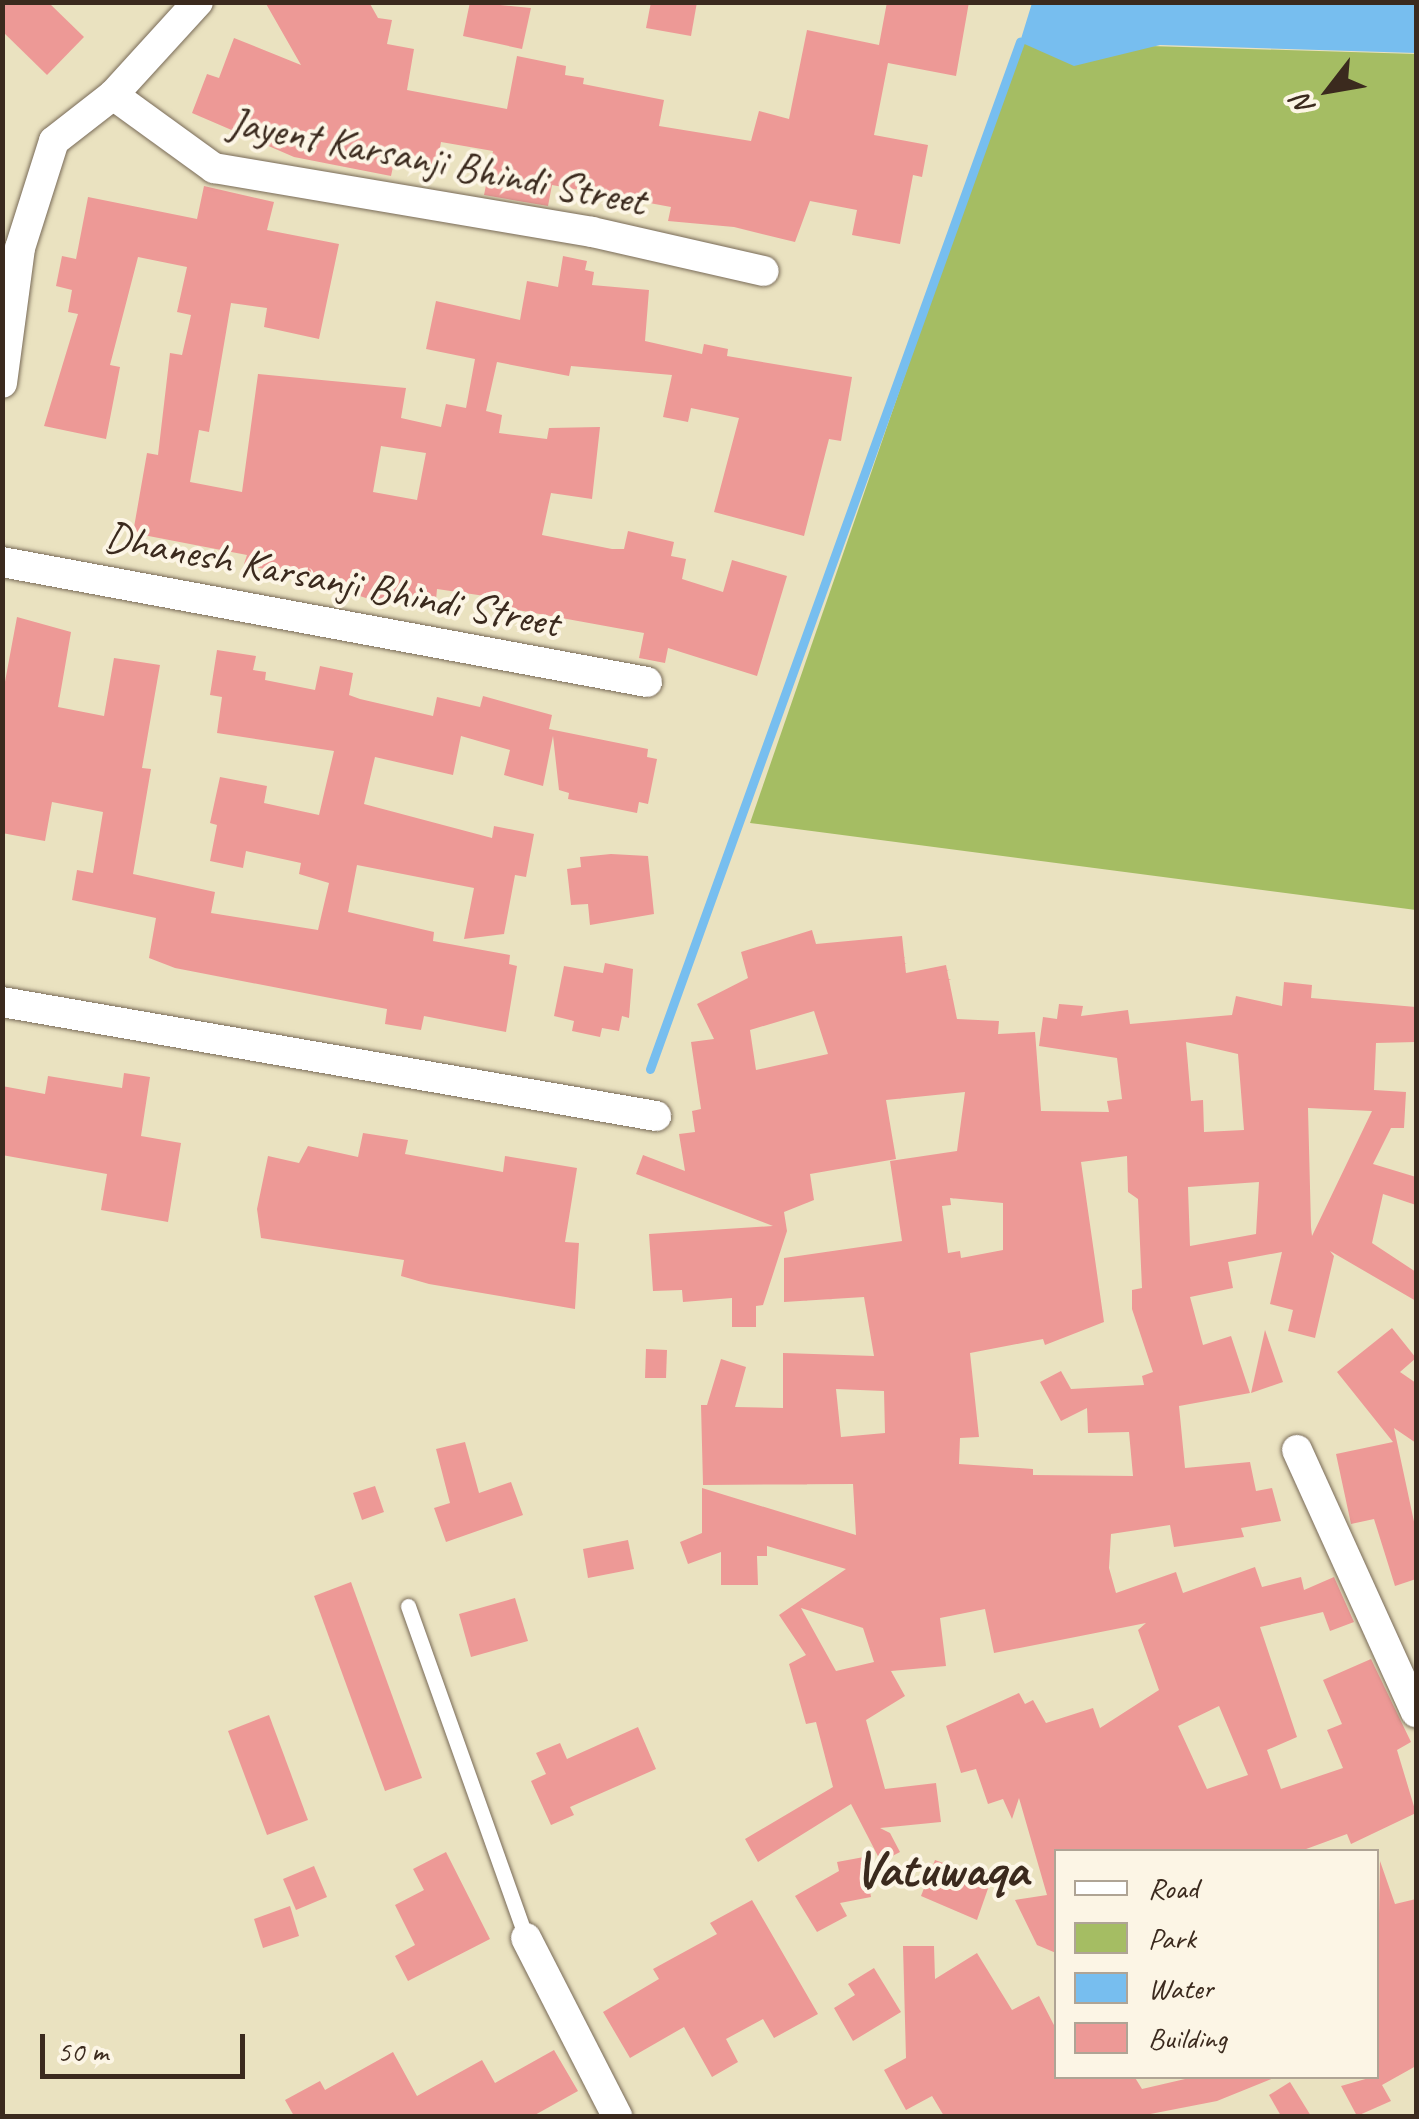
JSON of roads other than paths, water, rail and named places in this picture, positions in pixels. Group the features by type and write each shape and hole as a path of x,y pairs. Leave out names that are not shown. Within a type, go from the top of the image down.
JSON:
{"street":[{"path":"2,383 20,248 54,141 112,95 198,2"},
{"name":"Jayent Karsanji Bhindi Street","path":"112,95 214,168 592,232 764,271"},
{"name":"Dhanesh Karsanji Bhindi Street","path":"2,562 646,682"},
{"path":"2,1002 656,1116"},
{"path":"1297,1450 1416,1712"},
{"path":"526,1938 617,2116"}],"lane":[{"path":"408,1606 526,1938"}],"water":[{"path":"1032,3 1416,3 1416,53 1160,45 1074,66 1020,42"}],"waterway":[{"path":"650,1069 1020,42"}],"district":[{"name":"Vatuwaqa","path":"941,1870"}]}
